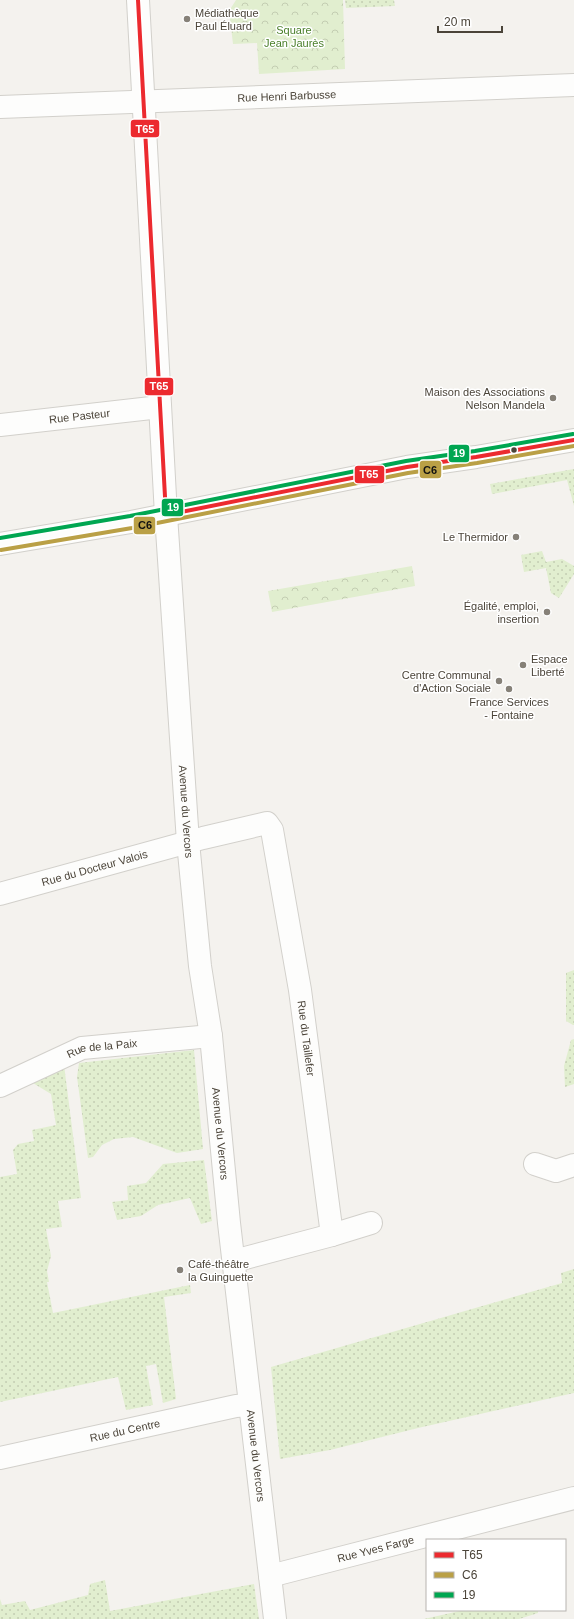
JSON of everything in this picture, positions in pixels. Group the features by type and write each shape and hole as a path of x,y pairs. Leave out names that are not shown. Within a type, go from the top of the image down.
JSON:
{"street":[{"name":"Avenue du Vercors","path":"138,0 166,515 188,842 200,966 211,1036 234,1261 275,1619"},
{"name":"Rue Henri Barbusse","path":"0,107 574,86"},
{"name":"Rue Pasteur","path":"0,425 160,407"},
{"path":"0,544 131,522 407,467 574,440"},
{"name":"Rue du Taillefer","path":"188,842 267,823 272,830 300,990 332,1235"},
{"name":"Rue du Docteur Valois","path":"0,894 188,842"},
{"name":"Rue de la Paix","path":"0,1086 82,1048 211,1036"},
{"path":"535,1164 556,1171 574,1165"},
{"path":"234,1261 371,1223"},
{"name":"Rue du Centre","path":"0,1458 229,1408 250,1405"},
{"name":"Rue Yves Farge","path":"270,1576 574,1498"}],"green space":[{"name":"Square Jean Jaurès","path":"236,0 343,0 345,69 259,74 257,43 233,44 229,11"},
{"path":"345,0 394,0 395,6 346,8"},
{"path":"574,469 574,506 567,480 492,494 490,484"},
{"path":"542,551 546,562 562,559 574,566 574,574 559,598 551,593 546,568 524,572 521,555"},
{"path":"412,566 415,586 272,612 268,591"},
{"path":"574,970 573,1025 566,1021 566,973"},
{"path":"574,1039 574,1084 565,1087 564,1066 571,1040"},
{"path":"194,1050 203,1149 177,1153 133,1137 114,1139 102,1145 93,1157 88,1158 77,1077 79,1063"},
{"path":"64,1065 81,1198 58,1201 62,1227 46,1229 51,1256 47,1271 49,1282 47,1282 53,1313 190,1285 191,1293 164,1297 176,1399 163,1403 156,1364 146,1366 153,1405 126,1410 118,1377 0,1402 0,1177 17,1174 13,1150 18,1144 34,1141 32,1130 56,1125 51,1094 33,1083"},
{"path":"204,1160 212,1221 201,1224 190,1198 158,1205 141,1216 117,1220 112,1202 128,1200 127,1186 146,1183 163,1164"},
{"path":"574,1269 574,1393 418,1428 330,1450 280,1459 271,1367 562,1283 561,1273"},
{"path":"105,1580 110,1611 254,1584 259,1619 0,1619 0,1599 2,1605 25,1601 30,1610 88,1595 90,1584"},
{"path":"460,1611 538,1611 538,1613 519,1619 424,1619"}],"transit line":[{"name":"T65","path":"138,0 166,515"},
{"name":"19","path":"0,538 130,516 406,461 573,434"},
{"name":"T65","path":"166,515 407,467 574,440"},
{"name":"C6","path":"1,550 132,528 408,473 477,463 574,446"}],"place":[{"name":"Médiathèque Paul Éluard","path":"187,19"},
{"name":"Maison des Associations Nelson Mandela","path":"553,398"},
{"name":"Le Thermidor","path":"516,537"},
{"name":"Égalité, emploi, insertion","path":"547,612"},
{"name":"Espace Liberté","path":"523,665"},
{"name":"Centre Communal d'Action Sociale","path":"499,681"},
{"name":"France Services - Fontaine","path":"509,689"},
{"name":"Café-théâtre la Guinguette","path":"180,1270"}]}
